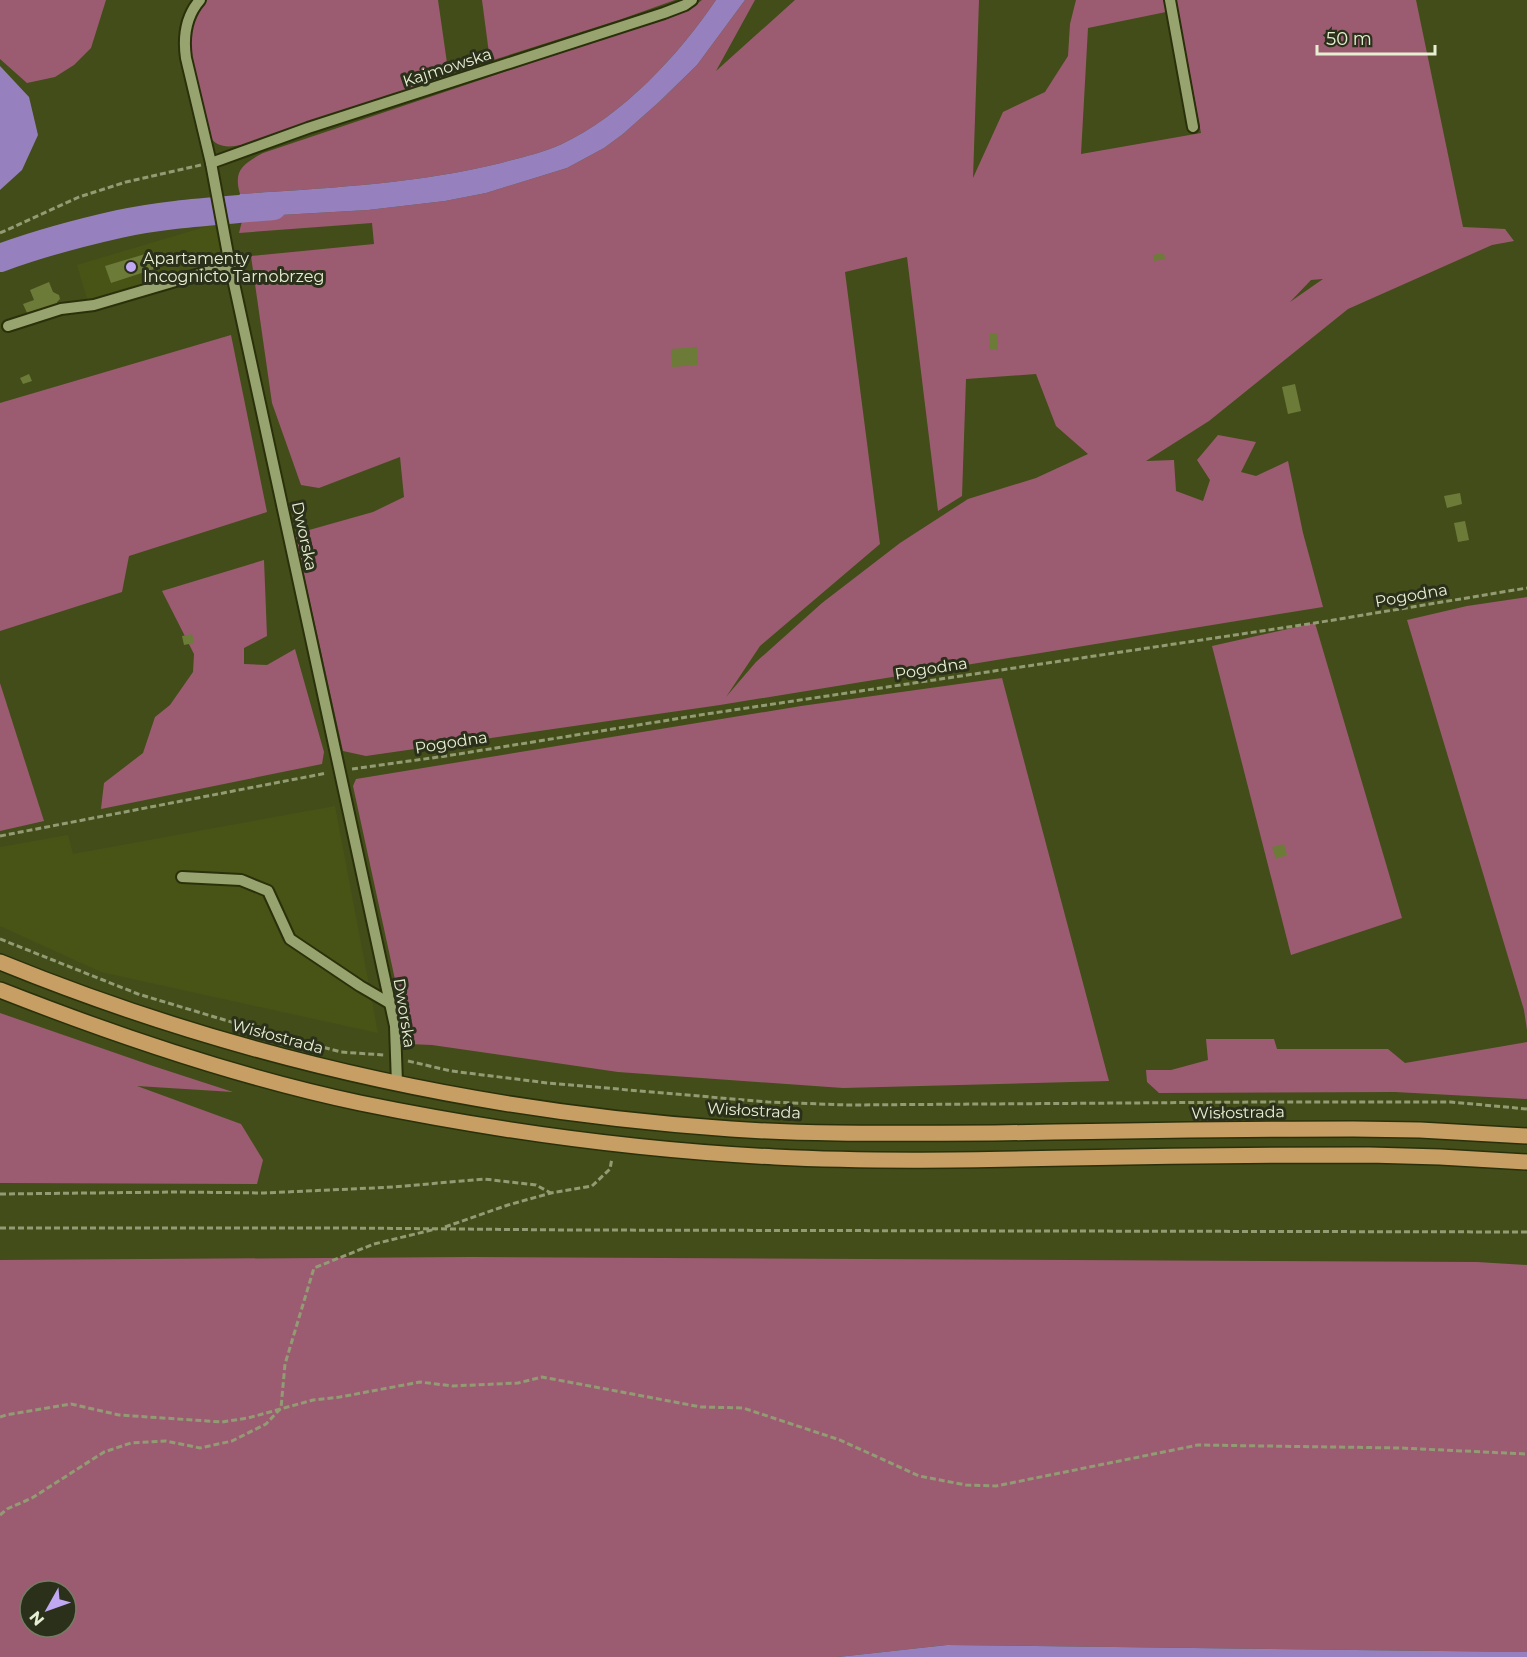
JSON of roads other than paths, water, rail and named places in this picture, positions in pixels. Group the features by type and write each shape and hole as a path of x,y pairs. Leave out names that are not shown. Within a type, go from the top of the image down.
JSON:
{"main road":[{"name":"Wisłostrada","path":"0,962 67,989 191,1030 301,1061 397,1084 563,1112 632,1120 732,1129 912,1133 1353,1129 1527,1136"},
{"path":"0,990 162,1048 262,1078 359,1102 488,1127 615,1145 776,1157 886,1160 1348,1155 1527,1162"},
{"path":"394,1109 397,1084"}],"street":[{"name":"Dworska","path":"200,0 187,22 184,43 186,58 211,163 230,266 391,1004 395,1026 397,1084"},
{"name":"Kajmowska","path":"211,163 308,128 664,13 692,0"},
{"path":"1170,0 1193,127"},
{"path":"8,326 61,309 94,305 230,266"},
{"path":"182,877 242,880 268,891 290,939 391,1004"}],"waterway":[{"path":"0,258 59,239 138,220 273,206"}],"place":[{"name":"Apartamenty Incognicto Tarnobrzeg","path":"131,267"}]}
